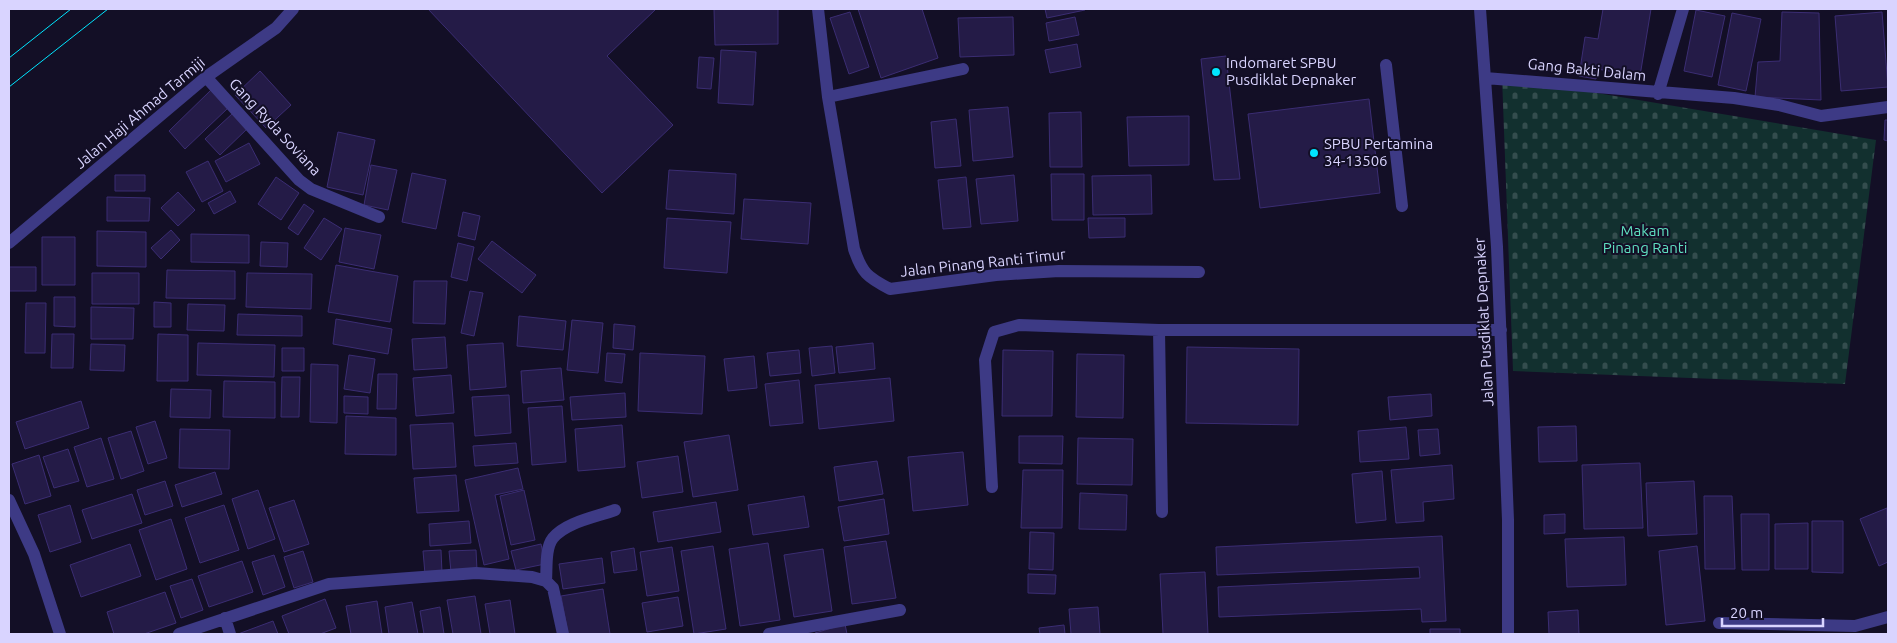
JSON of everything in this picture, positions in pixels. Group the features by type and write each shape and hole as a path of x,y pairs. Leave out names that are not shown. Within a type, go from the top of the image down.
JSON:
{"street":[{"name":"Jalan Haji Ahmad Tarmiji","path":"9,243 206,77 276,28 293,9"},
{"name":"Jalan Pinang Ranti Timur","path":"818,9 828,97 854,249 861,268 874,281 890,289 996,275 1059,270 1199,272"},
{"name":"Jalan Pusdiklat Depnaker","path":"1480,9 1497,247 1501,332 1508,520 1508,634"},
{"name":"Gang Bakti Dalam","path":"1485,78 1658,94 1682,9"},
{"path":"1386,65 1402,206"},
{"path":"828,97 963,69"},
{"name":"Gang Ryda Soviana","path":"206,77 310,190 379,217"},
{"path":"1658,94 1734,98 1779,105 1821,116 1888,107"},
{"path":"992,487 984,360 994,332 1019,325 1159,330 1501,332"},
{"path":"1159,330 1162,512"},
{"path":"9,500 34,554 60,634"},
{"path":"546,581 548,551 552,538 564,529 614,510"},
{"path":"179,634 329,584 476,573 532,577 546,581 554,588 563,634"},
{"path":"769,634 900,610"},
{"path":"1719,623 1855,626 1888,617"},
{"path":"225,618 230,634"}],"green space":[{"name":"Makam Pinang Ranti","path":"1502,77 1876,140 1845,384 1513,371"}],"building":[{"path":"428,9 656,9 607,56 673,125 602,193"},
{"path":"714,9 778,9 778,44 715,45"},
{"path":"858,9 922,9 938,58 881,78"},
{"path":"1045,9 1084,9 1085,10 1047,18"},
{"path":"1603,9 1651,9 1640,76 1597,69 1596,79 1579,76 1585,37 1598,39"},
{"path":"1696,10 1725,16 1712,77 1684,71"},
{"path":"850,12 869,67 849,74 830,18"},
{"path":"1782,12 1819,13 1821,100 1755,97 1758,62 1780,61"},
{"path":"1882,12 1888,87 1841,91 1835,16"},
{"path":"1732,13 1761,19 1746,91 1718,85"},
{"path":"1013,17 1014,55 960,57 958,18"},
{"path":"1075,17 1079,35 1049,41 1046,23"},
{"path":"1077,44 1081,67 1050,73 1045,50"},
{"path":"721,50 756,52 753,105 718,103"},
{"path":"1226,56 1240,179 1214,180 1201,59"},
{"path":"699,57 714,58 711,89 697,88"},
{"path":"260,71 291,105 266,128 235,95"},
{"path":"211,90 228,108 185,149 169,131"},
{"name":"SPBU Pertamina 34-13506","path":"1369,99 1380,193 1260,208 1248,114"},
{"path":"1008,107 1013,157 973,161 969,110"},
{"path":"1081,112 1082,167 1050,167 1049,113"},
{"path":"233,113 248,128 220,155 205,139"},
{"path":"1189,116 1189,165 1129,166 1127,117"},
{"path":"956,119 961,166 935,168 931,122"},
{"path":"1885,120 1888,120 1888,141 1884,140"},
{"path":"338,132 375,140 363,195 327,187"},
{"path":"249,143 260,164 226,182 215,161"},
{"path":"208,161 223,191 202,202 186,172"},
{"path":"371,165 397,170 388,210 364,205"},
{"path":"669,170 736,174 734,214 666,209"},
{"path":"412,173 446,180 436,229 402,222"},
{"path":"1051,174 1084,174 1084,220 1052,220"},
{"path":"115,175 145,175 145,191 115,191"},
{"path":"1014,175 1018,221 981,224 976,179"},
{"path":"1151,175 1152,214 1093,215 1092,176"},
{"path":"276,177 299,193 281,220 258,204"},
{"path":"966,177 971,227 943,229 938,180"},
{"path":"230,191 236,202 214,214 208,203"},
{"path":"178,192 195,210 178,226 161,208"},
{"path":"107,197 150,198 149,221 107,221"},
{"path":"744,199 811,203 808,244 741,239"},
{"path":"304,204 314,211 298,235 288,228"},
{"path":"463,212 480,216 475,240 458,236"},
{"path":"324,218 342,229 321,260 304,248"},
{"path":"667,218 731,222 727,273 664,268"},
{"path":"1088,218 1125,218 1125,237 1089,238"},
{"path":"345,228 381,235 374,269 339,262"},
{"path":"171,230 180,240 161,259 151,248"},
{"path":"97,231 146,232 146,267 97,266"},
{"path":"191,234 249,235 249,263 191,262"},
{"path":"42,237 75,237 75,285 42,285"},
{"path":"492,241 536,275 522,293 478,259"},
{"path":"261,242 288,243 287,267 260,266"},
{"path":"458,243 474,247 467,281 451,277"},
{"path":"336,265 398,276 390,322 328,312"},
{"path":"9,267 36,267 36,291 9,291"},
{"path":"167,270 235,271 235,299 166,298"},
{"path":"92,273 139,273 139,304 92,304"},
{"path":"247,273 312,274 311,309 246,307"},
{"path":"414,281 447,281 445,324 413,323"},
{"path":"470,291 483,293 474,336 461,333"},
{"path":"54,297 75,297 75,327 54,326"},
{"path":"154,302 171,303 171,327 154,327"},
{"path":"26,303 46,303 45,353 25,353"},
{"path":"188,304 225,305 224,331 187,330"},
{"path":"91,307 134,308 133,339 91,339"},
{"path":"238,314 302,316 302,336 237,335"},
{"path":"519,316 566,321 563,350 517,346"},
{"path":"336,319 392,329 388,354 333,344"},
{"path":"572,320 603,323 598,373 567,370"},
{"path":"614,324 635,326 633,350 613,348"},
{"path":"52,334 74,334 73,368 51,368"},
{"path":"158,334 188,335 188,381 157,381"},
{"path":"445,337 447,368 414,370 412,339"},
{"path":"198,343 275,345 274,377 197,375"},
{"path":"503,343 506,387 470,390 467,345"},
{"path":"873,343 875,369 839,373 836,347"},
{"path":"91,344 125,345 124,371 90,370"},
{"path":"832,346 835,373 812,376 809,348"},
{"path":"1187,347 1299,349 1298,425 1186,423"},
{"path":"282,348 304,348 304,371 282,371"},
{"path":"799,350 801,373 770,376 767,353"},
{"path":"1003,350 1053,351 1052,416 1002,416"},
{"path":"607,353 625,354 622,383 605,381"},
{"path":"640,353 705,356 702,414 638,411"},
{"path":"1077,354 1124,355 1123,418 1076,417"},
{"path":"349,355 375,359 370,393 344,389"},
{"path":"754,356 757,388 728,391 724,359"},
{"path":"311,364 338,365 337,423 310,422"},
{"path":"561,368 564,400 523,403 521,371"},
{"path":"378,374 397,374 396,409 377,409"},
{"path":"451,375 454,413 416,416 413,378"},
{"path":"282,377 300,377 299,417 281,417"},
{"path":"890,378 894,421 819,429 815,385"},
{"path":"799,380 803,423 770,426 765,384"},
{"path":"224,381 275,382 275,418 223,417"},
{"path":"171,389 211,390 210,418 170,417"},
{"path":"625,393 626,417 572,420 570,397"},
{"path":"1431,394 1432,416 1390,420 1388,397"},
{"path":"509,395 511,433 475,436 472,397"},
{"path":"344,396 368,397 368,414 344,413"},
{"path":"81,401 89,428 25,449 16,422"},
{"path":"562,406 566,462 532,465 528,408"},
{"path":"346,416 396,418 396,455 345,454"},
{"path":"155,421 167,458 148,464 136,427"},
{"path":"453,423 456,467 413,469 410,425"},
{"path":"622,425 625,467 578,471 575,429"},
{"path":"1576,426 1577,461 1539,462 1538,427"},
{"path":"1406,427 1409,459 1360,462 1358,431"},
{"path":"180,429 230,430 229,469 179,468"},
{"path":"1438,429 1440,454 1420,456 1418,430"},
{"path":"131,431 144,471 121,479 108,438"},
{"path":"729,435 738,490 693,497 684,442"},
{"path":"1019,436 1063,436 1062,464 1019,463"},
{"path":"101,438 114,479 87,487 74,447"},
{"path":"1078,438 1133,439 1132,485 1077,484"},
{"path":"516,443 518,463 475,466 473,446"},
{"path":"68,449 79,481 54,488 43,457"},
{"path":"963,452 968,505 913,511 908,457"},
{"path":"39,455 51,496 25,504 12,464"},
{"path":"678,456 683,492 642,498 637,462"},
{"path":"877,461 883,494 839,501 834,467"},
{"path":"1640,463 1643,528 1584,529 1582,465"},
{"path":"1452,465 1454,499 1423,502 1424,521 1396,523 1391,470"},
{"path":"518,468 523,489 495,495 509,559 484,565 465,480"},
{"path":"1023,470 1063,470 1062,528 1021,528"},
{"path":"1382,471 1386,520 1356,523 1352,474"},
{"path":"215,472 222,494 182,507 175,485"},
{"path":"456,475 459,511 417,513 414,478"},
{"path":"165,481 173,506 145,515 137,490"},
{"path":"1694,481 1697,534 1648,536 1646,483"},
{"path":"258,490 275,539 248,549 232,499"},
{"path":"524,490 535,540 511,545 500,496"},
{"path":"1080,493 1127,495 1126,530 1079,529"},
{"path":"132,494 142,523 92,539 82,510"},
{"path":"804,496 809,527 753,535 748,505"},
{"path":"1704,496 1732,496 1735,569 1705,569"},
{"path":"884,499 889,534 844,541 838,507"},
{"path":"294,500 309,544 284,552 269,508"},
{"path":"716,502 721,532 658,542 653,512"},
{"path":"70,505 81,542 50,552 38,515"},
{"path":"224,505 239,550 200,563 185,518"},
{"path":"1887,508 1888,562 1879,566 1860,519"},
{"path":"1565,514 1565,533 1544,534 1544,515"},
{"path":"1741,514 1769,514 1769,570 1742,570"},
{"path":"171,519 187,569 156,580 139,530"},
{"path":"469,521 471,543 430,546 429,524"},
{"path":"1812,521 1843,521 1843,573 1812,572"},
{"path":"1808,523 1808,569 1775,569 1775,524"},
{"path":"1030,532 1054,533 1053,570 1029,569"},
{"path":"1442,536 1446,621 1422,622 1421,609 1219,617 1218,587 1420,578 1419,567 1217,575 1216,547"},
{"path":"1624,537 1626,585 1567,587 1565,539"},
{"path":"886,541 896,598 852,604 844,547"},
{"path":"768,543 780,620 740,626 729,549"},
{"path":"130,544 141,576 81,597 70,565"},
{"path":"541,544 545,564 516,570 511,551"},
{"path":"713,546 726,629 694,634 681,551"},
{"path":"1697,546 1705,621 1666,625 1659,551"},
{"path":"672,547 679,591 647,596 640,552"},
{"path":"634,548 637,570 614,573 611,552"},
{"path":"823,549 832,611 794,617 784,555"},
{"path":"441,550 442,573 425,574 423,551"},
{"path":"476,550 477,570 451,572 449,551"},
{"path":"303,551 313,582 294,588 284,557"},
{"path":"274,555 285,587 263,595 252,562"},
{"path":"602,558 605,583 563,589 559,564"},
{"path":"242,561 253,592 209,607 198,576"},
{"path":"1205,572 1208,634 1163,634 1160,574"},
{"path":"1028,574 1056,575 1055,594 1028,593"},
{"path":"192,579 203,610 181,618 170,586"},
{"path":"603,589 610,634 568,634 561,596"},
{"path":"165,592 176,623 144,634 114,634 107,612"},
{"path":"475,596 481,634 453,634 447,600"},
{"path":"678,597 683,626 647,632 642,603"},
{"path":"325,599 336,628 320,634 289,634 282,616"},
{"path":"510,600 515,634 490,634 485,604"},
{"path":"377,601 382,634 351,634 346,606"},
{"path":"412,602 418,634 389,634 385,607"},
{"path":"440,607 444,634 424,634 420,611"},
{"path":"1098,607 1100,634 1071,634 1069,609"},
{"path":"1578,610 1579,634 1549,634 1548,612"},
{"path":"273,621 278,634 238,634"},
{"path":"845,624 847,634 815,634 815,633"},
{"path":"1064,625 1065,634 1040,634 1039,628"},
{"path":"1430,629 1460,629 1460,634 1430,634"}],"tram line":[{"path":"9,58 71,9"},
{"path":"9,87 108,9"}],"place":[{"name":"Indomaret SPBU Pusdiklat Depnaker","path":"1216,72"},
{"name":"SPBU Pertamina 34-13506","path":"1314,153"}]}
